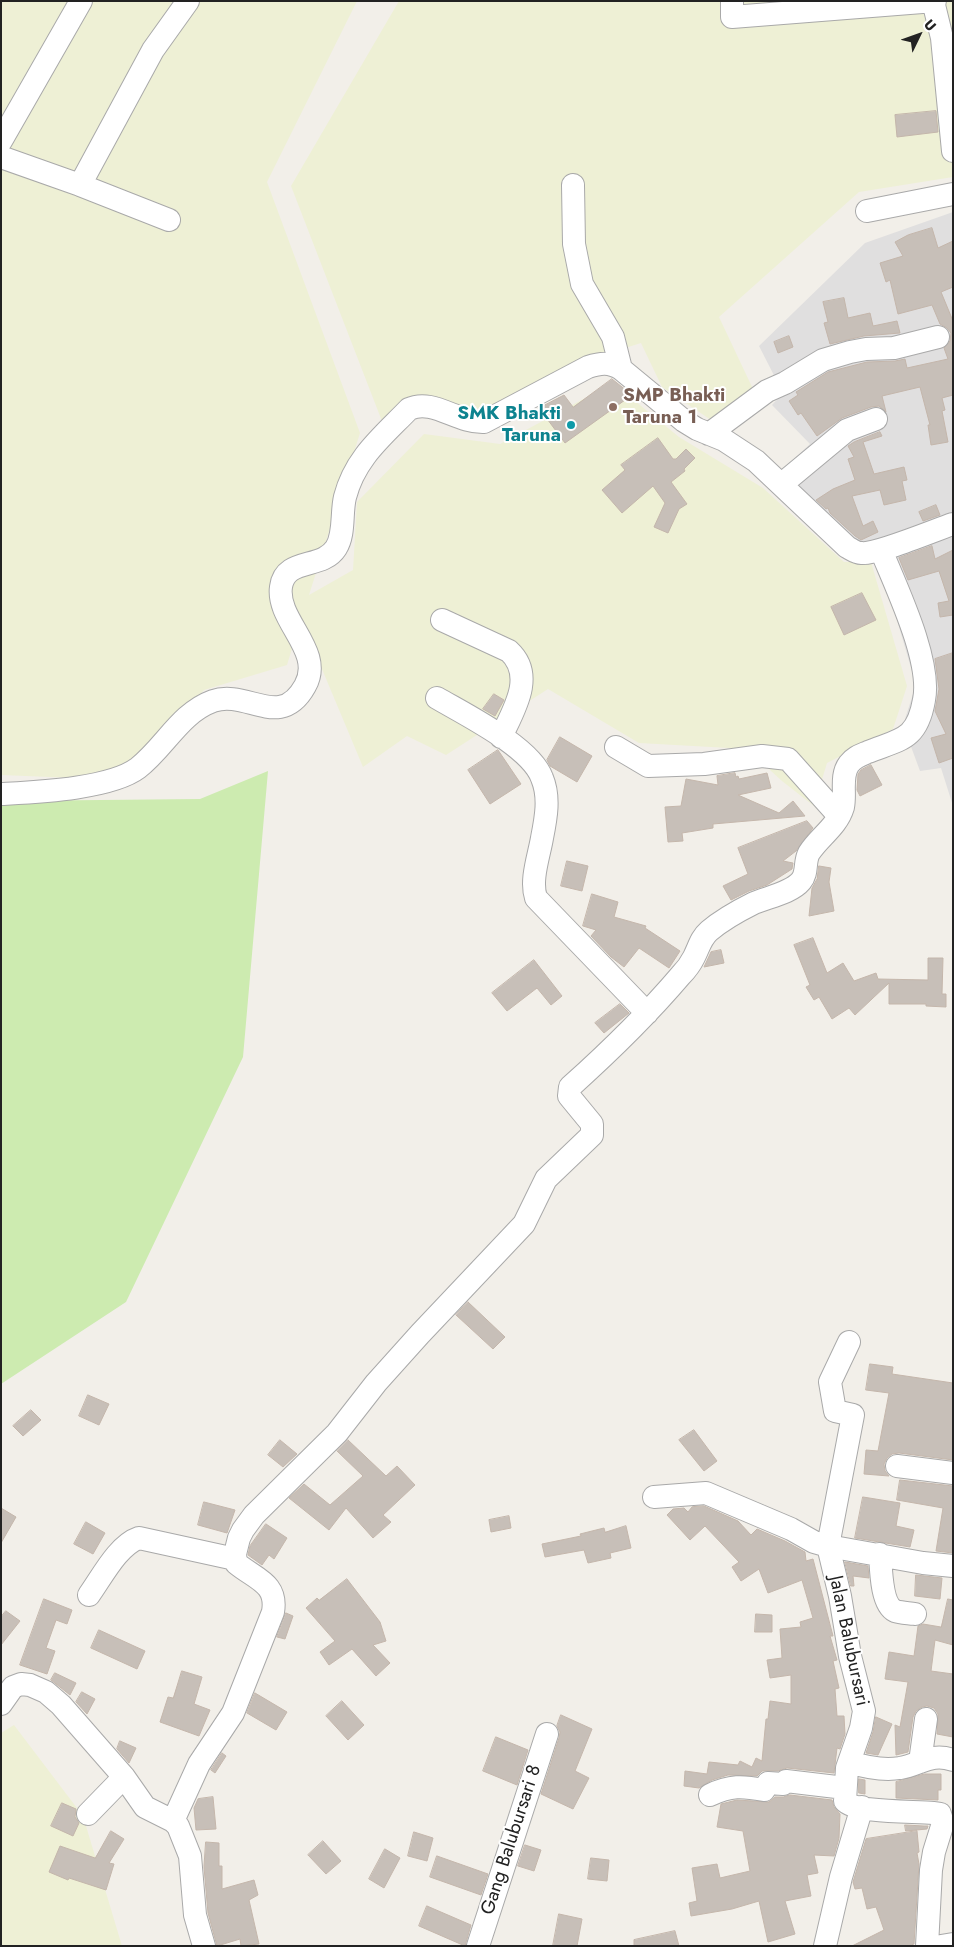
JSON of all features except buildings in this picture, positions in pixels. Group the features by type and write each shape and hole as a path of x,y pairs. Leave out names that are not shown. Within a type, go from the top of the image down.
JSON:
{"street":[{"path":"1,141 81,1"},
{"path":"80,185 156,44 188,1"},
{"path":"732,1 732,17 934,1 942,38 953,151"},
{"path":"1,157 80,185 169,220"},
{"path":"573,185 574,244 582,284 613,337 621,369"},
{"path":"867,211 953,194"},
{"path":"709,434 767,391 785,383 822,360 850,352 866,349 894,348 938,337"},
{"path":"1,794 84,786 130,774 150,757 192,712 216,700 228,698 268,708 286,705 304,688 307,682 309,665 305,648 281,598 282,580 293,568 323,560 335,549 339,541 344,498 356,466 408,409 418,405 465,420 484,422 588,367 600,363 610,363 621,369 684,421 741,450 762,466 847,547 862,554 881,550 953,524"},
{"path":"782,484 846,430 876,419"},
{"path":"173,1821 199,1764 233,1713 273,1612 274,1597 272,1591 236,1563 237,1545 243,1530 270,1497 337,1433 376,1382 524,1224 546,1179 592,1135 592,1124 569,1096 568,1090 647,1013 689,965 707,933 726,917 787,890 802,880 810,851 827,834 839,816 844,802 844,775 850,762 864,754 900,741 908,736 919,720 925,699 924,673 906,610 881,550"},
{"path":"442,620 509,650 516,660 521,678 521,694 501,737"},
{"path":"437,698 519,748 533,762 542,777 547,815 534,884 536,898 647,1013"},
{"path":"616,747 648,766 704,764 762,756 788,759 839,816"},
{"path":"828,1546 854,1415 836,1411 830,1382 849,1342"},
{"path":"897,1466 953,1473"},
{"path":"654,1497 706,1493 791,1529 814,1542 923,1563 953,1566"},
{"path":"89,1595 129,1541 139,1538 235,1559"},
{"name":"Jalan Balubursari","path":"828,1546 840,1596 850,1656 864,1711 861,1728 849,1762 845,1788"},
{"path":"880,1554 882,1588 890,1606 895,1610 915,1614"},
{"path":"1,1704 13,1687 21,1684 30,1685 46,1692 61,1705 124,1777 145,1807 173,1821 182,1833 190,1856 195,1915 204,1946"},
{"path":"920,1762 926,1719"},
{"name":"Gang Balubursari 8","path":"478,1946 547,1734"},
{"path":"849,1762 871,1768 898,1769 938,1756 953,1760"},
{"path":"88,1814 124,1777"},
{"path":"710,1795 724,1788 733,1787 764,1790 768,1782 782,1784 786,1781 845,1788 846,1803 862,1807 898,1812 938,1814 943,1819 930,1870 927,1946"},
{"path":"825,1946 841,1877 862,1807"},
{"path":"941,1946 953,1944"}],"shaded area":[{"path":"953,212 953,806 941,768 920,771 903,725 916,685 878,555 769,482 810,444 772,405 783,393 759,346 865,243"}],"green space":[{"path":"1,1 357,1 267,182 360,433 309,595 353,570 357,502 424,434 500,444 613,383 679,437 763,488 844,562 871,562 907,686 893,729 827,763 814,806 782,781 747,749 639,743 548,689 446,755 407,736 363,767 301,619 287,665 204,690 124,780 1,775"},
{"path":"399,1 953,1 953,177 859,192 719,317 753,389 711,420 662,387 641,343 603,355 481,411 417,395 385,429 291,186"},
{"path":"268,771 243,1057 126,1302 1,1384 1,801 200,799"},
{"path":"14,1725 83,1816 122,1946 1,1946 1,1733"}],"place":[{"name":"SMP Bhakti Taruna 1","path":"613,407"},
{"name":"SMK Bhakti Taruna","path":"571,425"}]}
